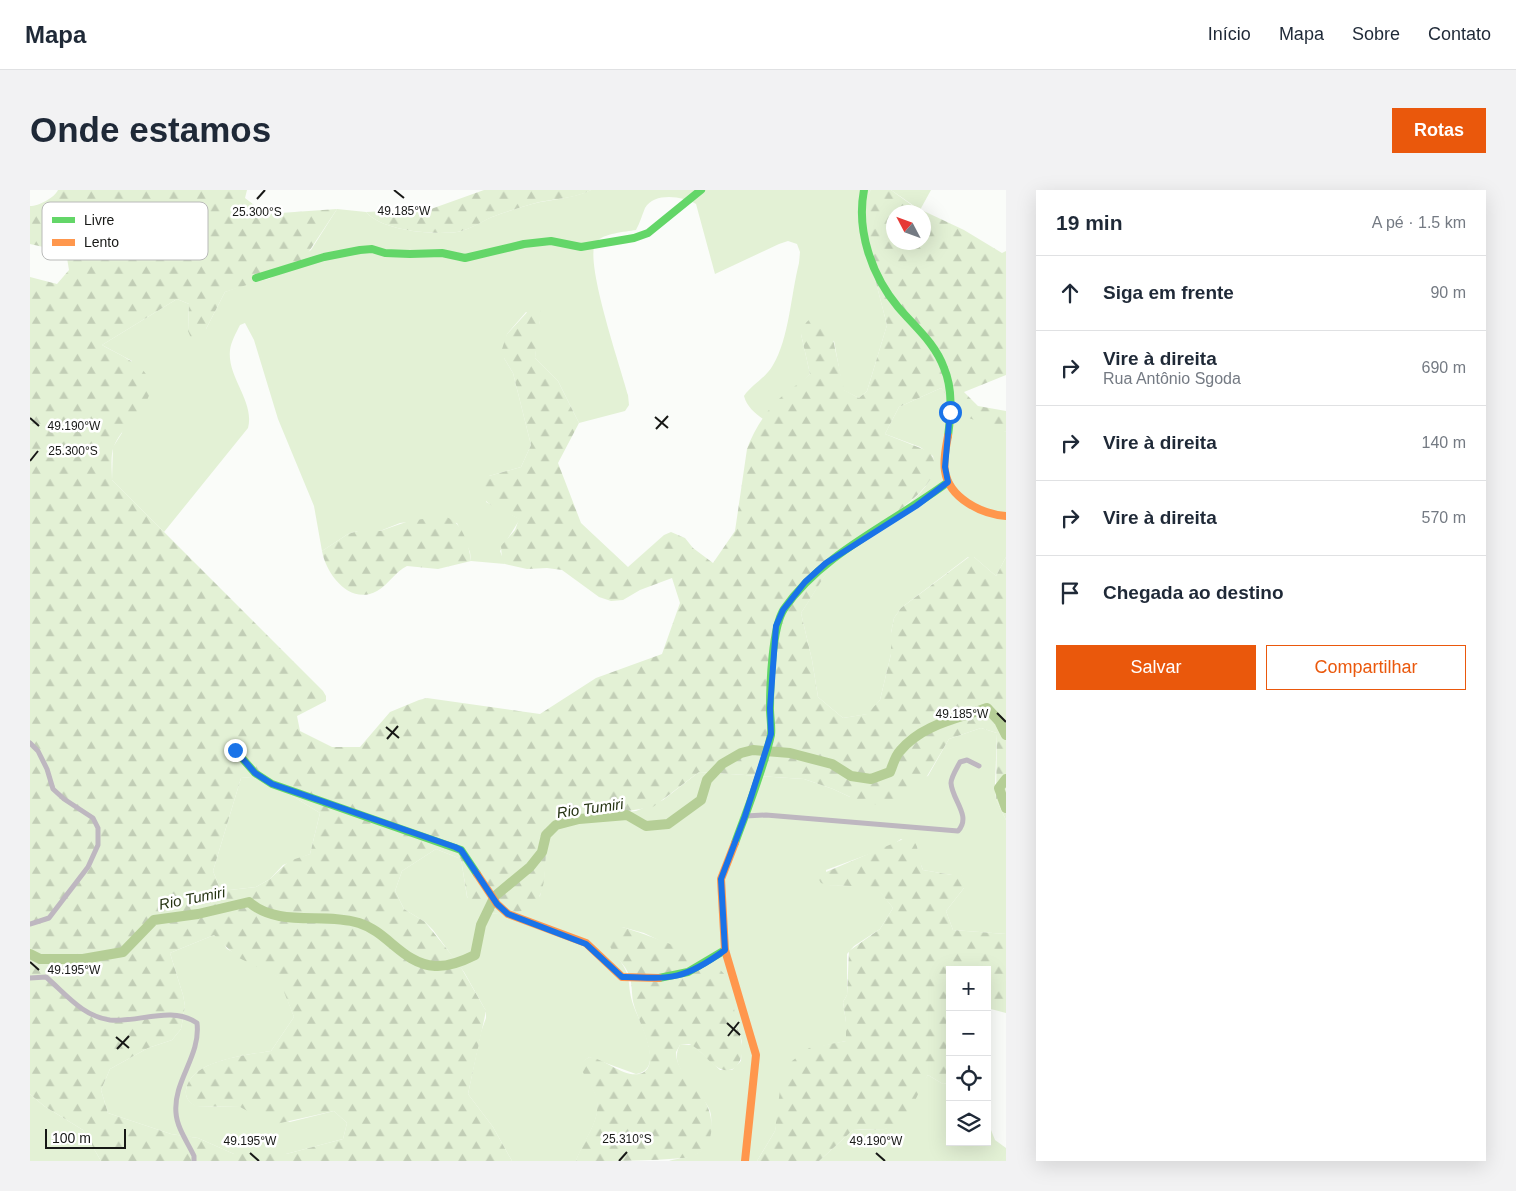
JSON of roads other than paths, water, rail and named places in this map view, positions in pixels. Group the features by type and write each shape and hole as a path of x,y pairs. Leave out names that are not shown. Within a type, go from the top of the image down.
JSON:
{"street":[{"path":"256,278 324,257 372,248 385,253 442,253 465,258 524,244 551,241 581,247 634,238 648,233 701,190"},
{"path":"864,190 862,198 862,224 868,255 896,305 933,346 948,377 950,412 945,467 948,482 956,493 980,511 994,516 1006,516"},
{"path":"745,1161 756,1055 725,950 721,879 745,816 771,734 770,708 776,626 783,610 805,582 826,563 916,506 948,482"},
{"path":"30,743 38,752 47,769 53,788 64,799 92,818 98,828 98,845 88,867 49,918 30,924"},
{"path":"235,750 255,773 272,784 461,850 497,904 508,914 586,944 622,977 678,977 696,970 725,950"},
{"path":"745,816 766,815 958,831 964,819 951,782 960,762 967,760 978,766"},
{"path":"30,978 46,977 79,1008 110,1020 186,1015 197,1023 198,1037 176,1103 176,1115 194,1156 194,1161"}],"waterway":[{"name":"Rio Tumiri","path":"30,954 40,959 83,959 123,952 154,920 198,914 249,902 261,910 274,915 345,920 359,923 379,933 414,960 435,966 451,965 475,955 481,925 495,896 530,867 542,852 546,835 556,825 579,819 627,815 646,826 668,824 701,800 707,780 722,764 741,753 753,750 790,753 832,764 851,776 871,779 890,772 898,753 919,734 952,719 987,708 999,721 1006,735"},
{"name":"Rio Tumiri","path":"1006,779 999,788 1006,808"}]}
